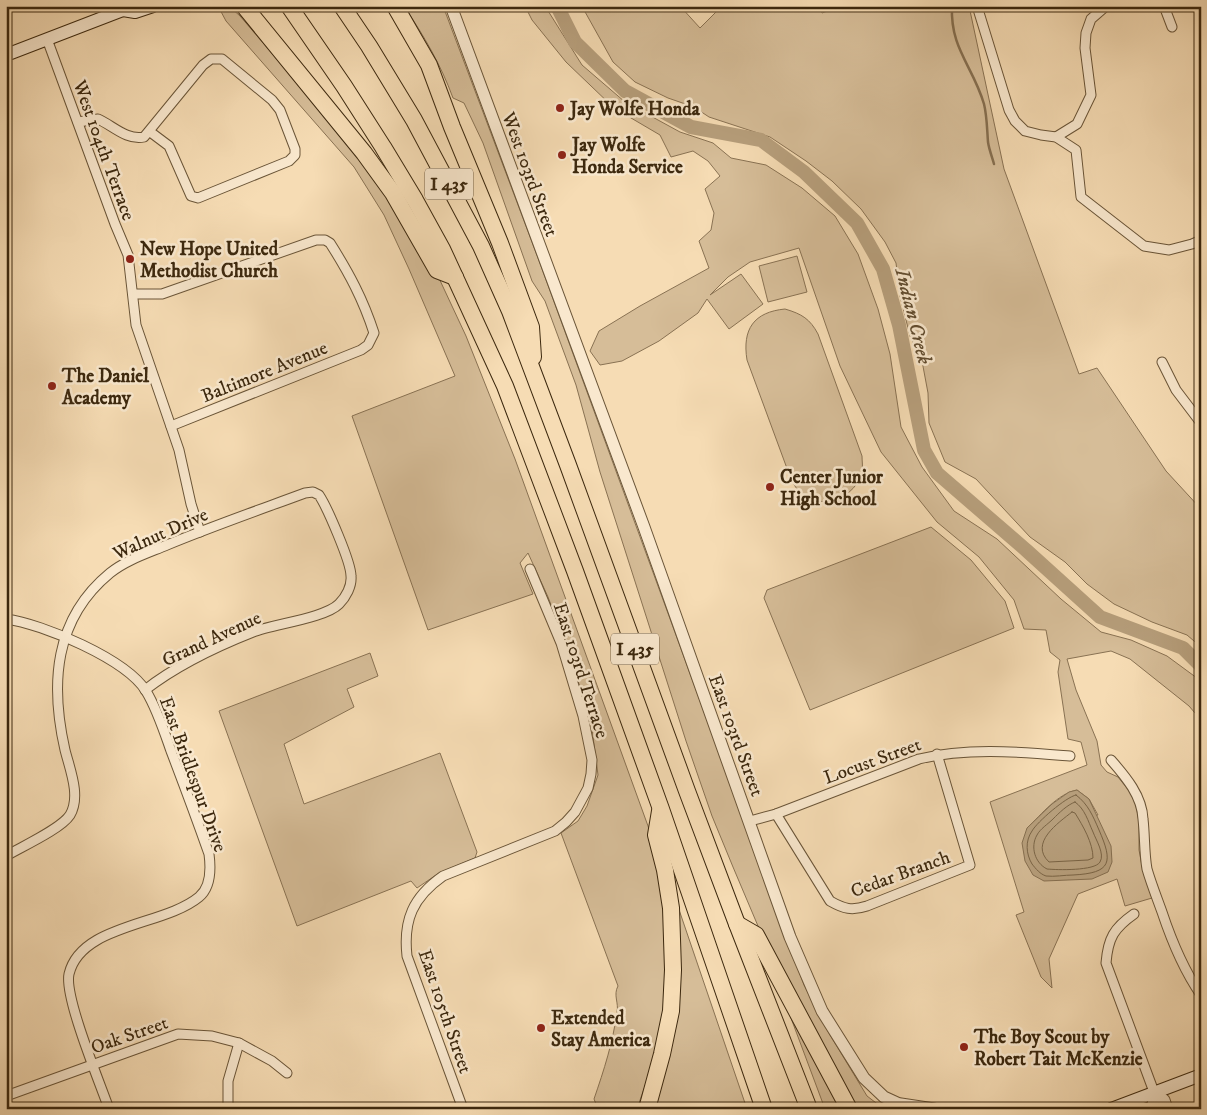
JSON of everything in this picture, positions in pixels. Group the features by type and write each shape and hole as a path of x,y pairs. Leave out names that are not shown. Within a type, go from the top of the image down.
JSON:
{"highway":[{"name":"I 435","path":"289,6 383,146 442,248 504,386 575,571 764,1109"},
{"name":"I 435","path":"342,6 414,120 481,246 510,311 737,924 809,1109"},
{"path":"396,6 428,65 500,243 531,327 534,374"},
{"path":"244,7 364,153 393,193 437,270 455,277"},
{"path":"647,1109 662,1054 669,1019 674,970 671,908 656,835 660,809"},
{"path":"737,924 756,935 849,1109"}],"main road":[{"path":"6,55 118,9 135,12 153,6"},
{"path":"1111,1109 1201,1075"}],"street":[{"name":"West 103rd Street","path":"451,6 579,354"},
{"path":"977,6 1009,110 1015,121 1026,131 1056,137 1076,150 1081,197 1144,246 1169,250 1201,240"},
{"path":"1056,137 1077,124 1092,95 1086,33 1091,19 1106,6"},
{"path":"1164,6 1172,27"},
{"name":"West 104th Terrace","path":"46,39 128,255 136,325 170,426 200,532"},
{"path":"78,122 98,119 120,132 138,138 144,137 148,131 203,65 211,59 222,59 272,100 280,110 295,149 295,155 289,161 198,198 191,196 169,146 148,131"},
{"name":"Baltimore Avenue","path":"133,294 162,294 316,240 325,240 330,243 350,274 365,306 374,333 368,345 361,350 170,426"},
{"name":"East 103rd Street","path":"579,354 750,821 790,937 823,1013 864,1078 884,1097 905,1106 934,1109"},
{"path":"1162,362 1176,390 1199,418"},
{"name":"Walnut Drive","path":"6,856 60,826 74,808 74,790 58,710 58,666 64,638 81,604 110,572 145,554 200,532 305,492 316,493 322,500 349,564 351,578 349,590 345,595"},
{"name":"East 103rd Terrace","path":"530,569 560,643 583,716 591,754"},
{"name":"Grand Avenue","path":"145,690 194,659 254,632 329,611 340,604 345,595"},
{"name":"East Bridlespur Drive","path":"6,619 20,622 64,638 108,659 129,674 145,690 161,724 209,854 211,865 210,877 199,896 181,907 92,942 76,959 69,976 70,993 109,1109"},
{"name":"Locust Street","path":"750,821 776,814 919,758 937,754 959,752 1026,752 1070,756"},
{"name":"East 105th Street","path":"464,1109 407,956 406,927 410,913 420,896 443,876 545,836 566,822 575,812 588,788 591,774 591,754"},
{"name":"Cedar Branch","path":"776,814 830,901 844,909 856,910 867,906 970,865 937,754"},
{"path":"1111,760 1138,798 1144,817 1144,846 1148,869 1155,893 1180,961 1201,995"},
{"path":"1134,914 1121,923 1113,934 1107,947 1106,963 1154,1092 1153,1109"},
{"name":"Oak Street","path":"6,1096 93,1063 178,1034 212,1036 239,1043 272,1061 287,1073"},
{"path":"228,1109 228,1081 239,1043"},
{"path":"1154,1092 1164,1100 1167,1109"}],"shaded area":[{"path":"218,6 229,6 240,16 358,154 437,274 466,336 515,459 648,826 660,876 667,928 668,981 666,1007 660,1041 637,1109 598,1109 594,1099 605,1067 613,1034 618,986 561,833 578,821 587,806 598,775 592,729 572,660 548,597 528,553 520,563 533,594 428,630 352,416 455,376 384,215 354,167 226,21"},
{"path":"404,6 443,6 538,258 804,985 830,1035 867,1096 884,1109 855,1109 769,952 712,816 686,741 600,472 576,385 545,301 532,281 483,143 464,103 453,98 432,51"},
{"path":"525,6 545,6 582,65 625,102 680,132 713,143 731,158 766,165 802,188 835,216 858,254 878,309 890,354 901,427 922,467 954,511 997,539 1061,599 1101,632 1131,640 1167,656 1201,681 1201,720 1189,706 1130,659 1111,651 1067,659 1076,690 1097,741 1101,765 1107,772 1118,777 1130,792 1136,805 1139,822 1139,850 1143,871 1152,898 1125,906 1117,879 1078,894 1049,959 1052,988 1041,977 1016,915 1024,912 990,802 1087,765 1081,742 1068,739 1058,672 1060,660 1050,652 1046,630 1024,629 1014,600 979,557 937,522 881,452 840,366 799,248 750,262 728,277 710,295 741,274 763,304 729,329 707,299 698,313 659,341 622,361 600,365 590,351 599,331 709,268 699,241 711,230 714,213 705,189 720,176 708,161 693,151 671,157 660,135 614,108 566,62 532,20","holes":["1077,790 1089,799 1098,815 1027,828 1050,805 1070,792"]},
{"path":"580,6 680,6 700,28 722,6 819,6 822,13 841,6 969,6 1004,169 1079,374 1097,368 1166,471 1201,509 1201,647 1187,635 1152,622 1114,604 1087,584 1065,562 1030,537 976,479 945,462 929,423 928,393 922,361 910,336 900,296 896,263 885,242 861,209 832,181 770,137 709,117 694,107 668,98 635,82 613,62"},
{"path":"797,256 807,292 768,302 759,266"},
{"path":"785,309 805,318 812,324 818,334 862,456 862,472 859,481 838,499 819,501 810,499 801,493 792,482 747,360 746,339 752,324 765,314"},
{"path":"931,527 971,560 1005,601 1014,628 810,710 764,598 767,590"},
{"path":"370,653 378,676 347,689 354,707 284,744 304,804 440,753 477,852 475,858 439,873 417,888 411,881 297,926 219,711"},
{"path":"674,895 747,1109 655,1109"},
{"path":"782,994 844,1109 825,1109"}],"water":[{"path":"1077,790 1089,799 1111,846 1112,862 1108,872 1092,879 1044,881 1033,875 1025,861 1022,843 1027,828 1052,804 1069,792"}],"waterway":[{"name":"Indian Creek","path":"557,6 575,42 625,91 691,127 761,140 804,172 857,223 883,269 899,325 924,450 937,473 1100,617 1183,648 1201,666"},
{"path":"952,6 952,21 958,46 984,104 988,142 994,164"}],"place":[{"name":"Jay Wolfe Honda","path":"560,108"},
{"name":"Jay Wolfe Honda Service","path":"562,155"},
{"name":"New Hope United Methodist Church","path":"130,259"},
{"name":"The Daniel Academy","path":"52,386"},
{"name":"Center Junior High School","path":"770,487"},
{"name":"Extended Stay America","path":"541,1028"},
{"name":"The Boy Scout by Robert Tait McKenzie","path":"964,1047"}]}
